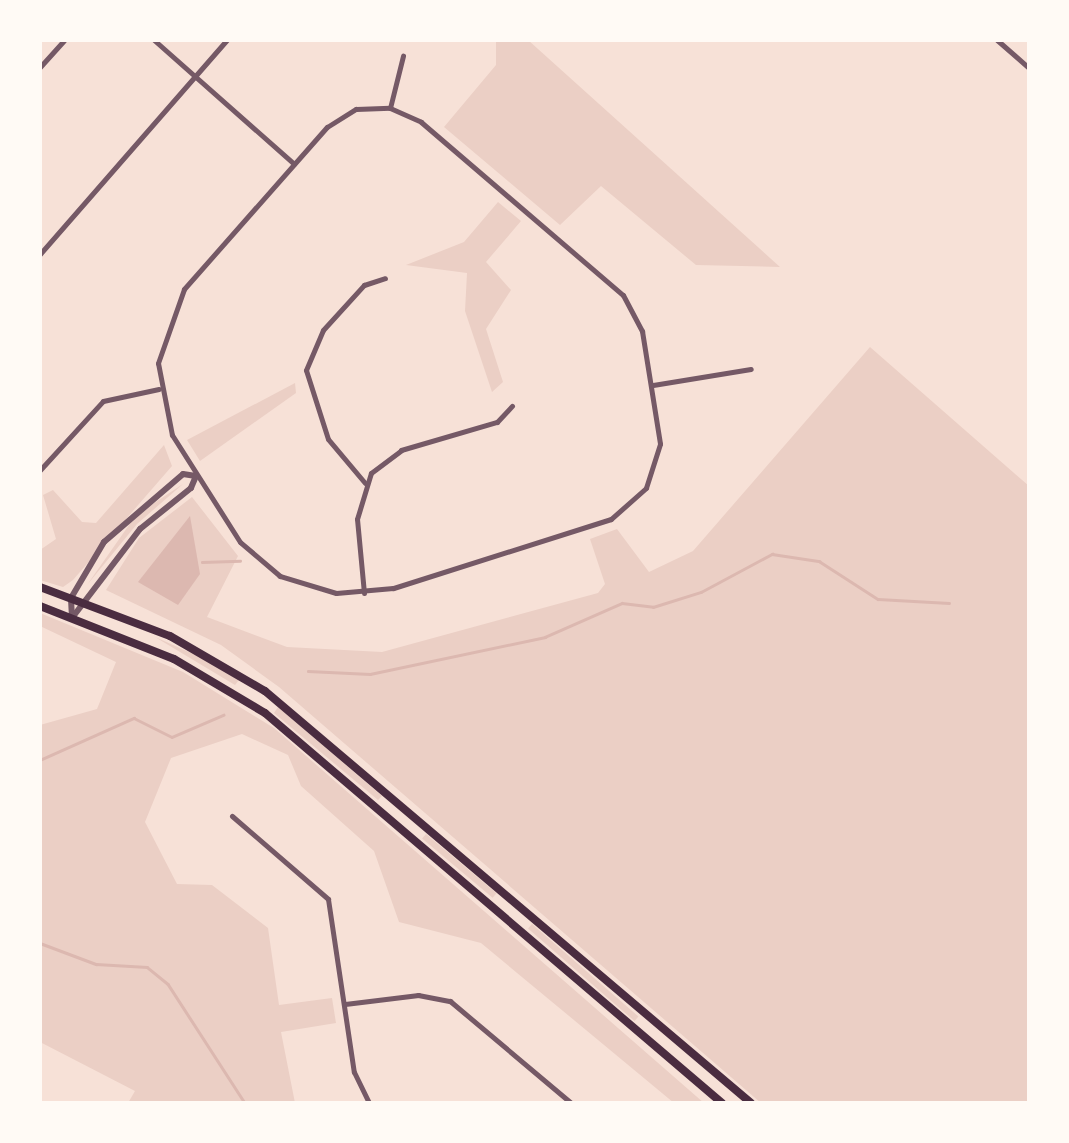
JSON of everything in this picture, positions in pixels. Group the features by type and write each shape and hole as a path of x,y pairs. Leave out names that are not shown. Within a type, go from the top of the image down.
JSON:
{"main road":[{"path":"40,587 196,649 284,704 751,1103"},
{"path":"40,606 180,662 265,713 722,1103"}],"street":[{"path":"40,67 64,40"},
{"path":"154,40 294,164"},
{"path":"40,254 227,40"},
{"path":"997,40 1029,68"},
{"path":"390,108 402,56"},
{"path":"390,108 420,122 628,300 653,385 657,462 627,509 364,593 318,590 272,570 196,476 158,389 176,301 294,164 341,116 390,108"},
{"path":"365,484 328,438 306,370 323,330 364,285 385,278"},
{"path":"653,385 751,368"},
{"path":"40,470 103,400 158,389"},
{"path":"364,593 357,519 365,484 395,454 497,422 512,406"},
{"path":"72,618 71,598 136,506 183,474 196,476"},
{"path":"72,618 88,604 134,536 196,476"},
{"path":"232,816 324,892 355,1077 369,1103"},
{"path":"345,1004 418,994 450,1001 572,1103"}],"shaded area":[{"path":"496,40 528,40 780,267 696,265 601,186 560,225 444,127 496,65"},
{"path":"498,202 521,221 486,262 511,290 486,329 503,382 492,392 465,311 467,273 406,265 464,242"},
{"path":"870,347 1029,486 1029,1103 761,1103 279,687 221,645 106,590 139,538 192,497 238,556 207,617 287,647 382,652 598,593 605,584 590,539 617,529 649,572 693,551"},
{"path":"295,383 296,393 200,461 187,440"},
{"path":"164,445 172,466 73,580 63,587 40,580 40,550 56,539 43,495 53,490 82,522 96,523"},
{"path":"183,484 137,524 87,585 136,515"},
{"path":"190,516 200,574 178,605 138,582"},
{"path":"40,613 183,672 274,728 704,1103 674,1103 481,943 399,922 374,851 301,786 288,755 242,734 171,758 145,822 177,884 212,885 268,928 279,1005 332,998 336,1023 281,1032 295,1103 128,1103 135,1091 40,1042 40,725 97,709 116,662 40,626"},
{"path":"155,637 198,656 239,680 235,685"},
{"path":"278,707 382,796 378,800 274,713"},
{"path":"426,834 496,893 493,898 422,839"},
{"path":"532,924 638,1017 634,1021 528,929"}],"waterway":[{"path":"308,671 370,674 545,637 622,603 653,607 701,592 772,554 819,561 878,599 949,603"},
{"path":"202,562 240,561"},
{"path":"40,760 134,718 172,737 223,715"},
{"path":"40,943 96,964 147,967 168,984 245,1103"}]}
